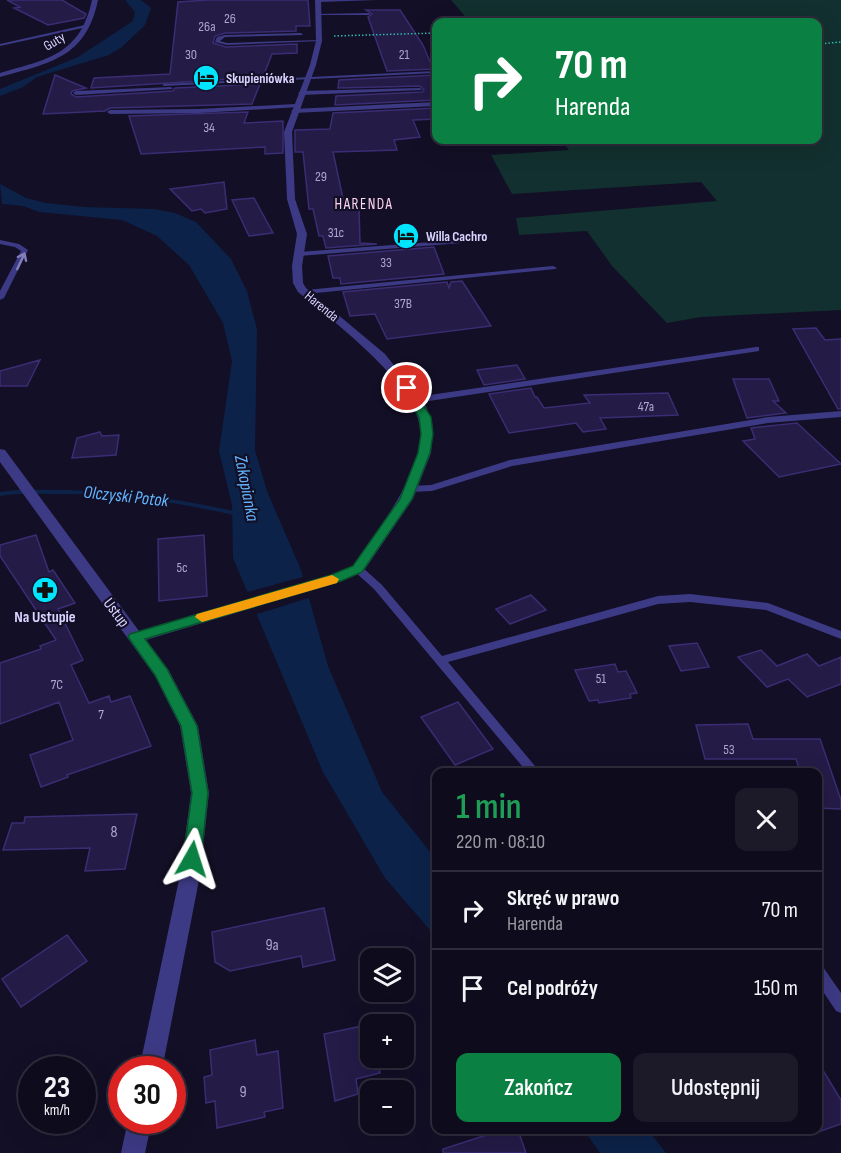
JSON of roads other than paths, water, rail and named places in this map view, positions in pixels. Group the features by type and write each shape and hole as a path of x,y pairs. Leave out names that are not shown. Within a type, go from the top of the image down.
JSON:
{"street":[{"name":"Guty","path":"0,75 51,58 68,49 80,39 95,0"},
{"name":"Harenda","path":"318,1 318,39 308,79 288,132 291,199 302,234 298,283 381,356 416,400 425,417 427,434 421,461 410,489 398,512 358,569"},
{"name":"Ustup","path":"0,453 162,673 189,726 200,793 190,875 153,1056"},
{"path":"136,637 336,578 358,569"},
{"path":"133,1153 137,1134"}],"lane":[{"path":"318,1 375,0"},
{"path":"318,15 369,14"},
{"path":"0,45 85,26"},
{"path":"301,41 302,27"},
{"path":"301,34 225,36 219,38 217,42 226,44 318,39"},
{"path":"76,93 432,72"},
{"path":"164,85 308,79"},
{"path":"110,112 199,111 420,89"},
{"path":"298,101 361,96"},
{"path":"298,101 432,105"},
{"path":"0,242 17,245 25,250 2,294"},
{"path":"299,254 459,242"},
{"path":"306,292 553,268"},
{"path":"416,400 756,349"},
{"path":"410,489 432,488 510,463 768,420 841,414"},
{"path":"358,569 378,587 531,768"},
{"path":"441,660 658,600 690,598 768,607 841,635"},
{"path":"822,978 841,1006"}],"water":[{"path":"125,0 141,0 151,8 145,25 122,47 109,55 37,77 23,87 0,96 0,89 78,57 133,21 135,12"},
{"name":"Zakopianka","path":"0,184 26,198 46,203 84,207 154,209 175,213 196,222 231,259 247,291 257,329 255,450 267,491 301,570 328,666 382,792 432,854 432,932 385,878 323,772 233,558 232,505 219,451 232,361 223,323 189,265 157,236 122,220 39,212 23,206 2,204"},
{"path":"587,1134 651,1134 666,1153 600,1153"}],"waterway":[{"name":"Olczyski Potok","path":"0,494 17,492 121,494 194,504 242,515"}],"place":[{"name":"Skupieniówka","path":"206,78"},
{"name":"Willa Cachro","path":"406,236"},
{"name":"Na Ustupie","path":"45,590"}],"district":[{"name":"HARENDA","path":"364,204"}]}
